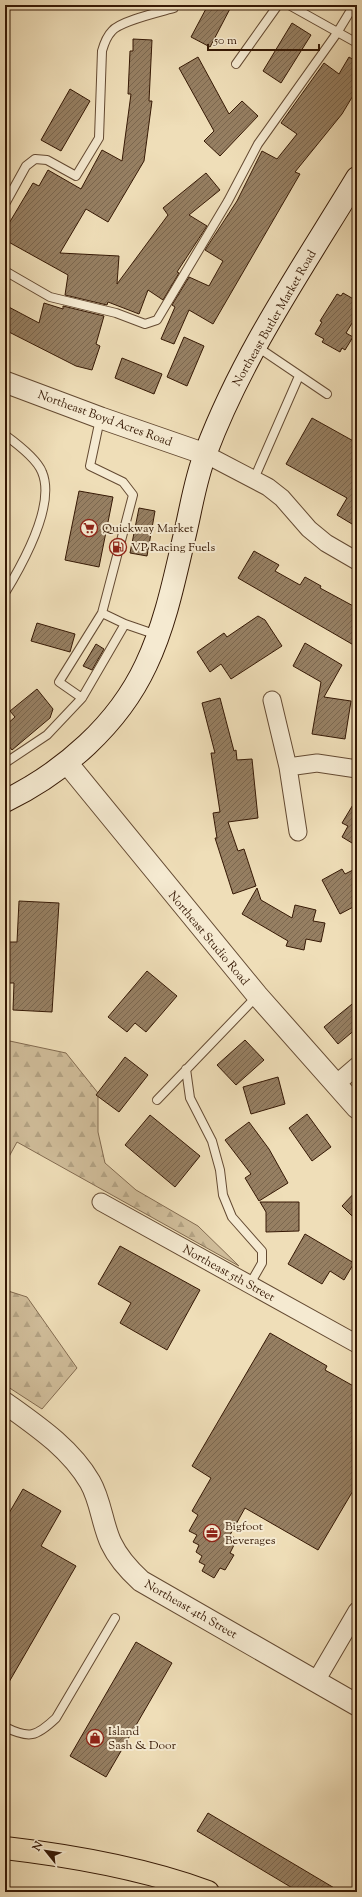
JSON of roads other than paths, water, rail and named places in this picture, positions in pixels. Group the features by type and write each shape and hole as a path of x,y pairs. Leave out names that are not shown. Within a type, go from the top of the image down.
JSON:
{"main road":[{"name":"Northeast Butler Market Road","path":"5,801 23,792 67,763 93,739 128,699 146,665 165,616 205,454 236,381 357,178"},
{"path":"5,1848 80,1858 133,1869 183,1883 208,1892"}],"street":[{"name":"Northeast Boyd Acres Road","path":"5,382 101,418 205,454"},
{"path":"205,454 268,487 282,498 309,529 326,543 357,561"},
{"path":"272,700 288,767 298,832"},
{"name":"Northeast Studio Road","path":"67,763 257,995 357,1108"},
{"path":"288,767 317,763 357,769"},
{"path":"336,1084 357,1066"},
{"name":"Northeast 5th Street","path":"101,1202 357,1344"},
{"name":"Northeast 4th Street","path":"5,1403 58,1443 78,1464 96,1496 111,1542 123,1562 141,1581 357,1704"},
{"path":"316,1681 357,1611"}],"lane":[{"path":"5,204 26,166 35,159 47,160 76,176 99,138 102,51 112,30 123,24 174,8 175,5"},
{"path":"236,64 278,5"},
{"path":"289,5 357,42"},
{"path":"5,271 50,297 116,313 145,324 157,320 228,201 258,144 338,33 354,5"},
{"path":"256,346 327,394"},
{"path":"254,479 299,376"},
{"path":"82,698 59,682 102,613 133,495 123,482 90,466 101,418"},
{"path":"5,435 28,454 42,472 45,493 43,514 18,572 5,592"},
{"path":"102,613 125,624 158,635"},
{"path":"5,763 47,736 82,698 125,624"},
{"path":"157,1100 257,995"},
{"path":"186,1069 190,1098 212,1141 220,1170 223,1195 232,1217 262,1251 262,1263 250,1284"},
{"path":"5,1727 22,1735 42,1732 56,1718 115,1618"}],"railway":[{"path":"5,1889 8,1892"}],"place":[{"name":"Quickway Market","path":"89,528"},
{"name":"VP Racing Fuels","path":"118,547"},
{"name":"Bigfoot Beverages","path":"212,1533"},
{"name":"Island Sash & Door","path":"95,1738"}]}
